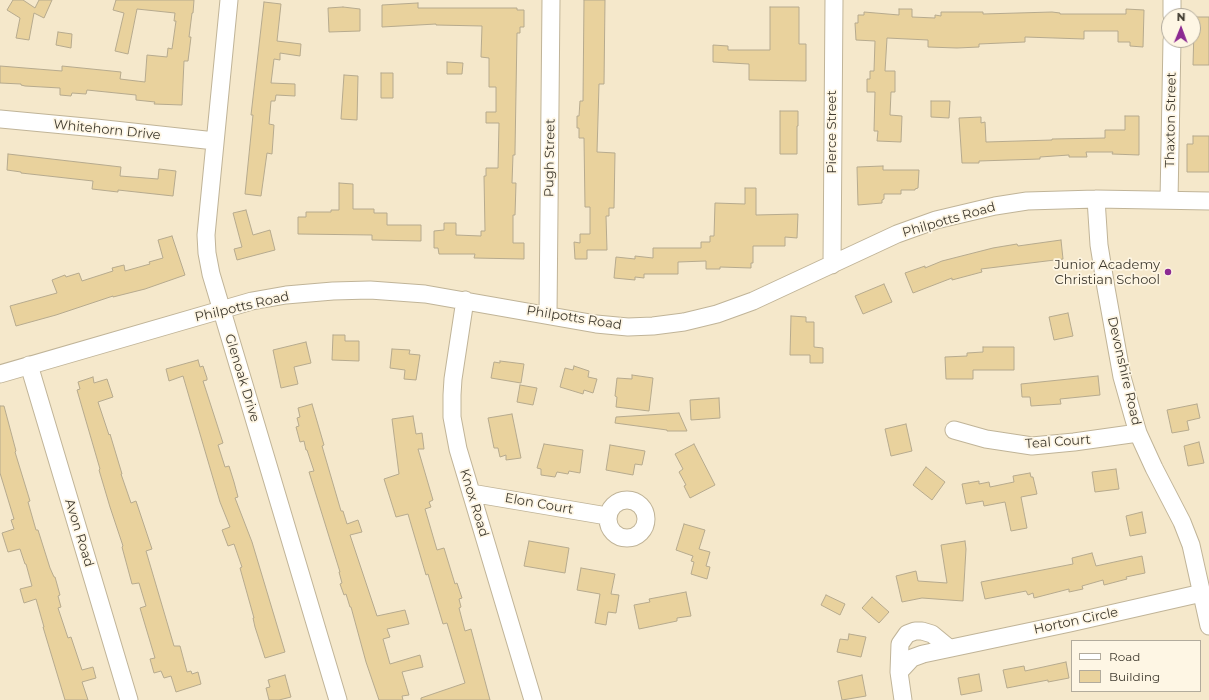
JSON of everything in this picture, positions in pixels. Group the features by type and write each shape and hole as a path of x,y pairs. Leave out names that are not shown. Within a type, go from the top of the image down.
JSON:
{"street":[{"name":"Glenoak Drive","path":"229,0 206,235 207,253 211,274 338,700"},
{"name":"Pugh Street","path":"548,316 551,0"},
{"name":"Pierce Street","path":"832,265 834,0"},
{"name":"Thaxton Street","path":"1170,200 1172,48"},
{"name":"Whitehorn Drive","path":"0,119 215,141"},
{"name":"Philpotts Road","path":"0,374 252,301 286,295 333,291 378,291 425,294 596,324 628,327 653,326 684,322 717,314 753,302 897,234 936,220 995,206 1027,201 1096,199 1209,201"},
{"name":"Devonshire Road","path":"1096,199 1099,245 1122,377 1138,433 1182,522 1191,545 1209,626"},
{"name":"Knox Road","path":"465,300 453,379 452,417 458,449 533,700"},
{"name":"Avon Road","path":"29,365 129,700"},
{"name":"Teal Court","path":"954,430 986,439 1032,446 1138,433"},
{"name":"Elon Court","path":"471,493 607,516"},
{"name":"Horton Circle","path":"899,672 912,658 923,654 1070,623 1202,592"},
{"path":"903,700 899,672 900,644 907,634 914,631 922,631 932,634 950,648"}],"building":[{"path":"13,0 23,0 35,8 39,0 52,0 44,18 34,13 29,40 16,38 20,18 7,10"},
{"path":"116,0 194,0 189,37 191,37 188,61 184,61 182,105 154,104 155,102 136,100 136,95 87,90 86,94 72,93 71,96 60,95 60,88 0,83 0,66 62,71 62,66 121,72 120,79 145,82 147,55 167,57 168,48 172,49 176,21 174,21 175,13 137,9 128,54 115,51 124,13 113,10"},
{"path":"584,0 605,0 604,84 599,84 597,152 615,153 614,208 609,208 609,216 606,216 607,250 587,250 587,259 575,259 574,242 580,243 580,234 590,234 590,207 585,207 584,138 579,138 579,128 577,128 577,116 579,116 580,101 583,101"},
{"path":"264,2 281,4 277,41 301,44 300,56 280,53 280,60 274,59 271,83 295,84 295,96 276,95 275,101 271,101 269,124 274,125 272,154 267,153 261,196 245,194 253,115 251,115"},
{"path":"418,3 418,8 517,8 517,10 524,10 524,27 520,27 520,33 517,33 515,155 513,155 512,183 516,183 515,215 513,215 513,243 524,243 524,259 474,258 475,254 439,254 438,248 434,248 434,231 444,230 444,223 456,223 456,235 481,236 481,231 485,231 484,176 486,176 486,168 498,168 499,123 486,123 486,112 496,112 496,87 489,87 489,58 481,57 482,26 436,24 382,27 382,5"},
{"path":"343,7 360,9 360,31 329,32 328,8"},
{"path":"770,7 799,7 799,44 806,44 806,81 749,80 749,64 713,62 713,45 728,46 728,50 770,50"},
{"path":"899,9 912,9 912,17 935,18 935,15 941,16 941,12 983,12 983,14 1052,12 1060,14 1126,14 1126,9 1144,10 1143,47 1130,46 1130,42 1118,42 1118,31 1084,31 1084,39 1025,37 1025,42 979,44 979,47 957,48 928,47 928,40 887,38 885,71 895,71 895,92 891,92 890,115 902,116 901,142 877,141 878,131 874,131 875,92 867,92 867,79 870,79 870,71 874,71 875,41 856,40 855,23 858,23 858,15 864,15 864,12 899,15"},
{"path":"1201,17 1209,17 1209,65 1193,65 1193,48 1201,48"},
{"path":"58,32 72,34 71,48 56,45"},
{"path":"447,62 463,63 462,74 447,74"},
{"path":"381,73 393,73 393,98 381,98"},
{"path":"344,75 358,76 357,120 341,119"},
{"path":"931,101 950,101 949,118 931,117"},
{"path":"780,111 798,111 797,154 780,154"},
{"path":"1125,116 1139,116 1139,155 1112,154 1113,152 1086,152 1087,157 1069,157 1069,155 1040,157 1040,159 962,163 959,118 981,117 981,123 985,122 986,142 1105,138 1105,130 1125,130"},
{"path":"1193,136 1209,136 1209,172 1187,172 1187,144 1193,144"},
{"path":"8,154 121,167 120,176 158,179 159,169 176,171 173,196 118,190 118,192 92,189 93,181 7,170"},
{"path":"883,166 883,170 919,170 918,188 915,190 901,190 901,194 884,194 882,203 858,205 857,167"},
{"path":"339,183 353,184 353,209 374,209 374,213 387,213 387,225 421,225 421,241 372,240 372,235 298,234 298,217 306,217 306,212 331,212 331,210 339,210"},
{"path":"745,188 756,188 756,215 798,214 797,238 785,237 785,246 753,246 753,263 751,263 751,268 720,267 720,269 706,269 706,261 678,262 678,274 644,274 644,278 635,277 635,280 614,278 616,257 635,259 635,256 653,258 653,248 701,248 701,242 710,242 710,236 714,236 715,203 745,204"},
{"path":"246,210 253,235 270,230 275,250 237,260 234,249 242,247 233,213"},
{"path":"172,236 185,275 145,289 113,296 56,315 16,326 10,306 57,293 52,280 65,275 66,277 79,273 82,281 113,271 112,268 124,265 125,271 150,264 149,262 163,258 158,240"},
{"path":"1061,240 1063,259 981,269 982,272 952,280 952,278 913,293 905,273 925,266 925,268 942,261 993,248"},
{"path":"884,284 892,302 863,314 855,296"},
{"path":"1068,313 1073,336 1054,340 1049,317"},
{"path":"791,316 806,317 806,322 814,322 814,347 823,348 823,363 810,363 810,355 790,355"},
{"path":"333,335 345,335 345,341 359,341 359,361 332,360"},
{"path":"306,342 311,363 294,367 298,384 281,388 273,350"},
{"path":"983,347 1014,347 1014,370 973,370 973,379 946,379 945,357 967,356 967,353 983,352"},
{"path":"392,349 410,350 409,354 420,355 416,380 404,379 405,370 390,368"},
{"path":"198,360 200,367 203,366 207,378 207,380 203,381 223,443 218,445 225,467 229,466 238,497 235,498 252,542 285,652 265,658 255,627 254,618 240,568 242,567 234,544 228,546 222,530 230,527 220,502 183,376 169,381 166,369"},
{"path":"500,361 524,364 521,383 491,378 494,362 500,363"},
{"path":"574,366 589,371 588,377 597,379 593,393 584,390 583,394 560,387 565,368 573,370"},
{"path":"632,375 653,378 649,411 616,407 617,397 615,396 617,378 632,379"},
{"path":"1098,376 1100,395 1060,399 1061,404 1031,406 1030,397 1022,397 1021,384"},
{"path":"93,377 94,383 107,379 113,397 98,402 109,435 110,434 131,503 136,501 152,549 146,551 174,646 180,646 187,672 191,671 192,674 198,672 201,684 176,692 171,676 164,678 161,671 154,673 150,659 155,658 140,608 146,606 139,583 132,584 122,547 123,546 99,470 100,469 77,390 80,389 78,382"},
{"path":"520,385 537,388 533,405 517,402"},
{"path":"719,398 720,418 691,420 690,400"},
{"path":"312,404 324,445 322,446 341,511 343,511 347,524 358,520 362,532 350,535 377,616 405,610 409,624 387,629 390,637 383,639 390,664 420,655 423,667 402,672 409,695 402,696 403,700 379,700 366,662 351,607 340,584 342,583 340,572 309,472 314,471 304,441 300,442 296,427 299,426 297,418 300,417 298,408"},
{"path":"1197,404 1200,418 1187,421 1189,430 1172,433 1167,410"},
{"path":"0,406 4,406 16,451 15,452 30,501 28,502 36,530 38,530 50,568 55,577 60,595 58,596 61,607 58,608 68,638 71,637 82,670 93,667 96,678 82,682 88,700 65,700 36,599 24,603 20,589 32,586 26,564 20,549 8,552 2,533 14,529 11,520 14,519 0,473"},
{"path":"679,413 687,431 667,431 615,423 616,417"},
{"path":"512,414 521,458 506,460 506,455 500,457 498,448 494,448 488,418"},
{"path":"413,416 416,434 422,433 424,449 418,449 433,500 429,502 431,507 425,509 437,550 444,548 455,584 457,583 462,598 459,599 461,607 459,608 465,631 471,629 490,700 421,700 421,698 465,683 447,623 443,624 428,574 426,575 408,514 396,517 384,479 399,474 392,419"},
{"path":"906,424 912,451 891,456 885,429"},
{"path":"1199,442 1204,463 1188,466 1184,446"},
{"path":"544,444 583,450 580,473 569,471 568,474 557,472 555,477 541,475 541,469 537,468"},
{"path":"694,444 715,485 690,498 684,486 686,485 679,472 683,469 675,454"},
{"path":"610,445 645,451 642,465 635,464 633,475 606,470"},
{"path":"926,467 945,482 932,500 913,485"},
{"path":"1116,469 1119,489 1095,492 1092,472"},
{"path":"1030,473 1031,477 1033,477 1037,494 1021,497 1027,528 1011,531 1005,502 984,506 983,501 966,504 962,484 979,481 979,484 989,482 990,487 1014,482 1013,476"},
{"path":"1142,512 1146,533 1130,536 1126,516"},
{"path":"684,524 705,530 699,549 710,552 706,566 710,567 707,579 691,574 694,562 691,561 693,556 676,550"},
{"path":"529,541 569,548 565,573 524,566"},
{"path":"965,541 966,549 963,601 922,598 902,602 896,576 916,571 918,581 947,583 941,545"},
{"path":"1092,553 1096,566 1142,556 1145,573 1126,577 1127,579 1104,585 1103,580 1082,586 1083,589 1069,592 1069,589 1034,598 1033,593 1028,595 1026,591 985,599 981,582 1073,564 1072,558"},
{"path":"581,568 615,574 611,594 619,595 616,613 608,612 606,625 595,623 600,594 577,590"},
{"path":"686,592 691,616 677,618 677,621 639,629 634,605 650,602 649,599"},
{"path":"826,595 845,604 840,615 821,605"},
{"path":"872,597 889,612 879,623 862,608"},
{"path":"849,634 866,637 861,657 837,652 840,639 848,640"},
{"path":"1066,662 1069,678 1048,682 1048,680 1007,688 1003,670 1024,666 1025,671"},
{"path":"979,674 982,691 961,695 958,678"},
{"path":"285,675 291,697 279,700 269,700 266,688 270,687 268,680"},
{"path":"862,675 866,696 842,700 838,681"}],"place":[{"name":"Junior Academy Christian School","path":"1168,272"}]}
